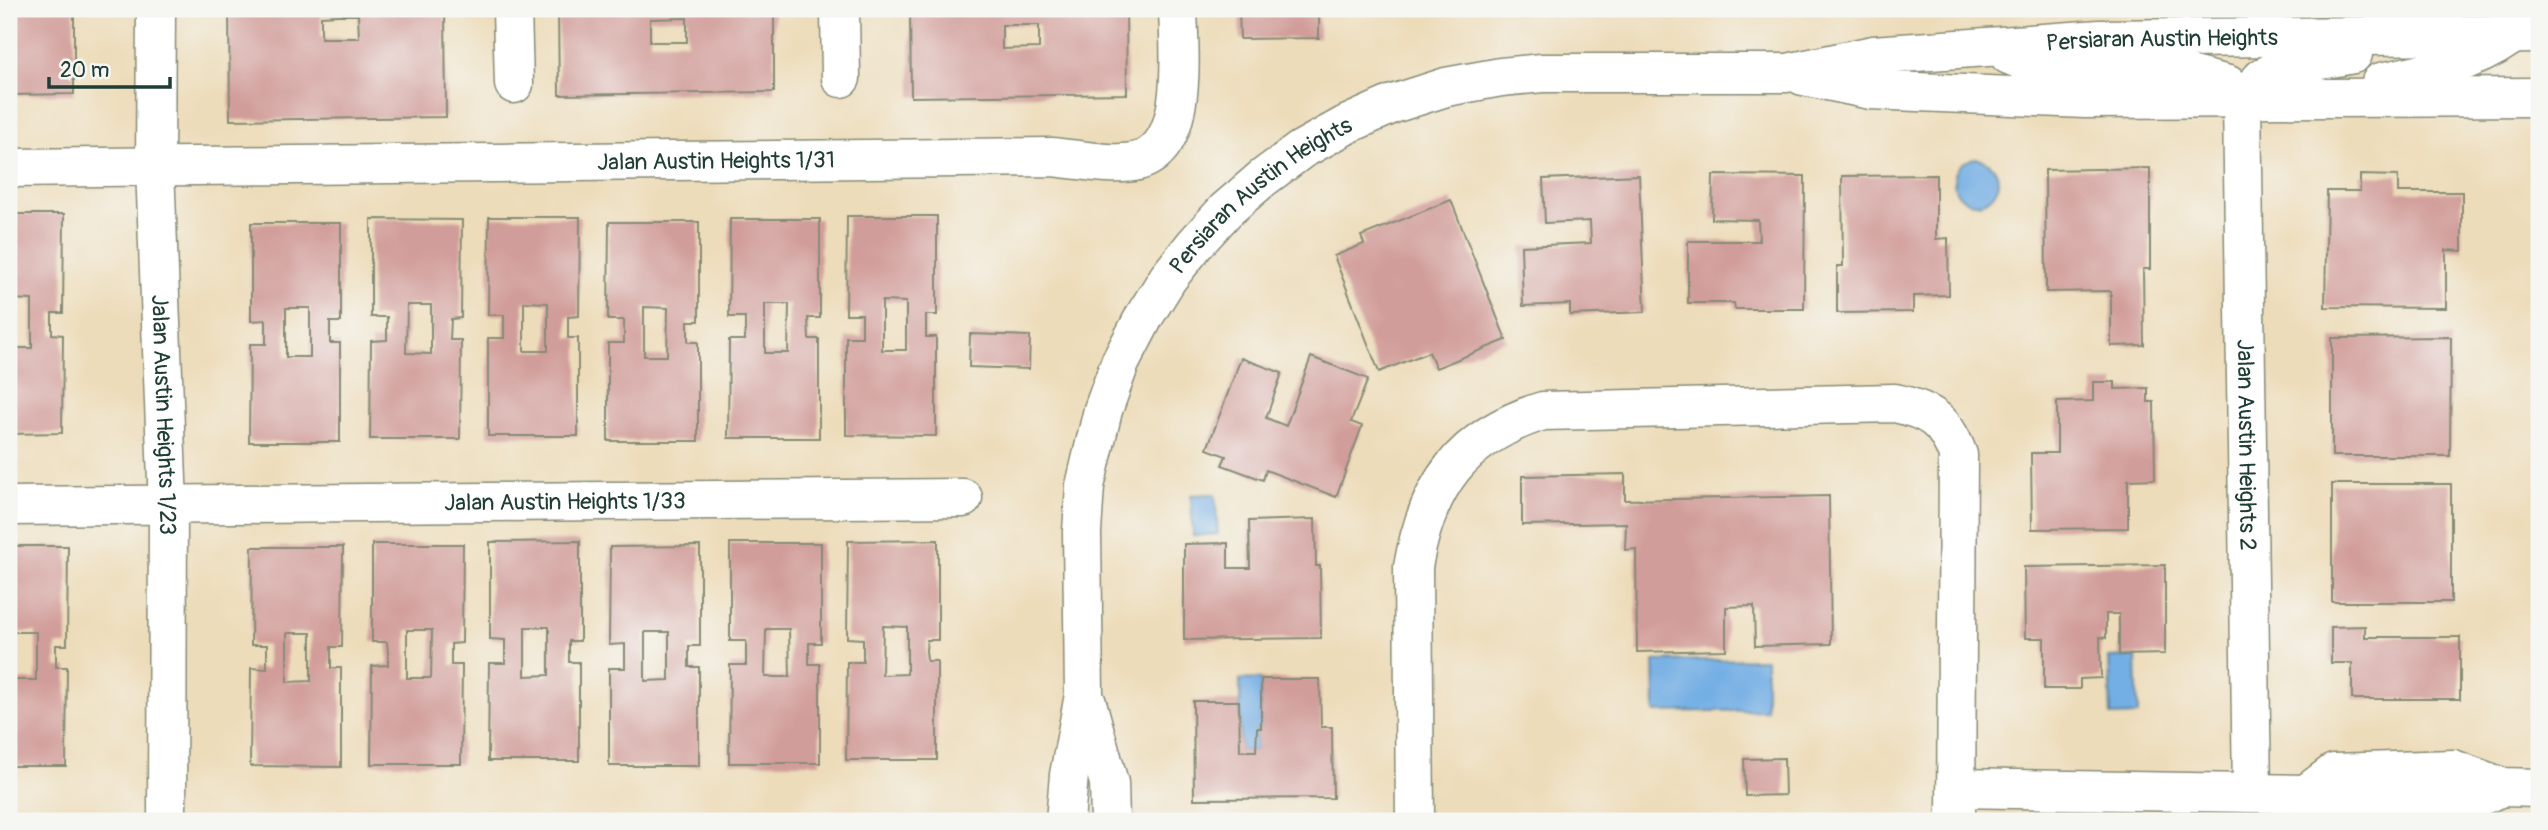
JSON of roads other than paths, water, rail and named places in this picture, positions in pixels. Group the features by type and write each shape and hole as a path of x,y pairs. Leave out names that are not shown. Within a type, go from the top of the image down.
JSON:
{"street":[{"name":"Jalan Austin Heights 1/23","path":"156,9 155,167 168,506 167,821"},
{"path":"512,9 514,84"},
{"path":"840,9 841,78"},
{"name":"Jalan Austin Heights 1/31","path":"9,169 1037,157 1113,162 1139,160 1162,147 1174,122 1178,23"},
{"path":"2322,98 2376,82 2453,65 2501,28 2539,61"},
{"name":"Persiaran Austin Heights","path":"1787,73 1874,55 2100,39 2412,36 2501,28"},
{"path":"1991,47 2033,65 2070,71 2130,69 2176,72 2205,78 2228,85 2242,99 2263,77 2287,66 2361,52 2412,36"},
{"name":"Persiaran Austin Heights","path":"1065,821 1069,775 1084,695 1082,532 1085,486 1103,410 1121,363 1151,306 1195,244 1226,210 1301,150 1346,125 1393,104 1446,87 1542,73 1787,73 1870,90 2085,99 2539,97"},
{"name":"Jalan Austin Heights 2","path":"2242,99 2252,793"},
{"path":"1415,821 1413,567 1425,513 1435,492 1453,467 1474,446 1520,418 1543,411 1895,403 1921,409 1940,422 1958,455 1957,804 2252,793 2306,794 2330,807 2455,807 2502,787 2539,788"},
{"name":"Jalan Austin Heights 1/33","path":"9,506 963,498"},
{"name":"Persiaran Austin Heights","path":"1084,695 1108,783 1110,821"}],"water":[{"path":"1976,159 1992,165 1998,181 1992,197 1976,203 1960,197 1954,181 1960,165"},
{"path":"1215,494 1218,534 1193,536 1191,495"},
{"path":"2136,657 2138,715 2111,716 2109,658"},
{"path":"1766,659 1766,710 1655,712 1654,661"},
{"path":"1261,679 1261,728 1257,729 1256,751 1240,751 1240,680"}]}
